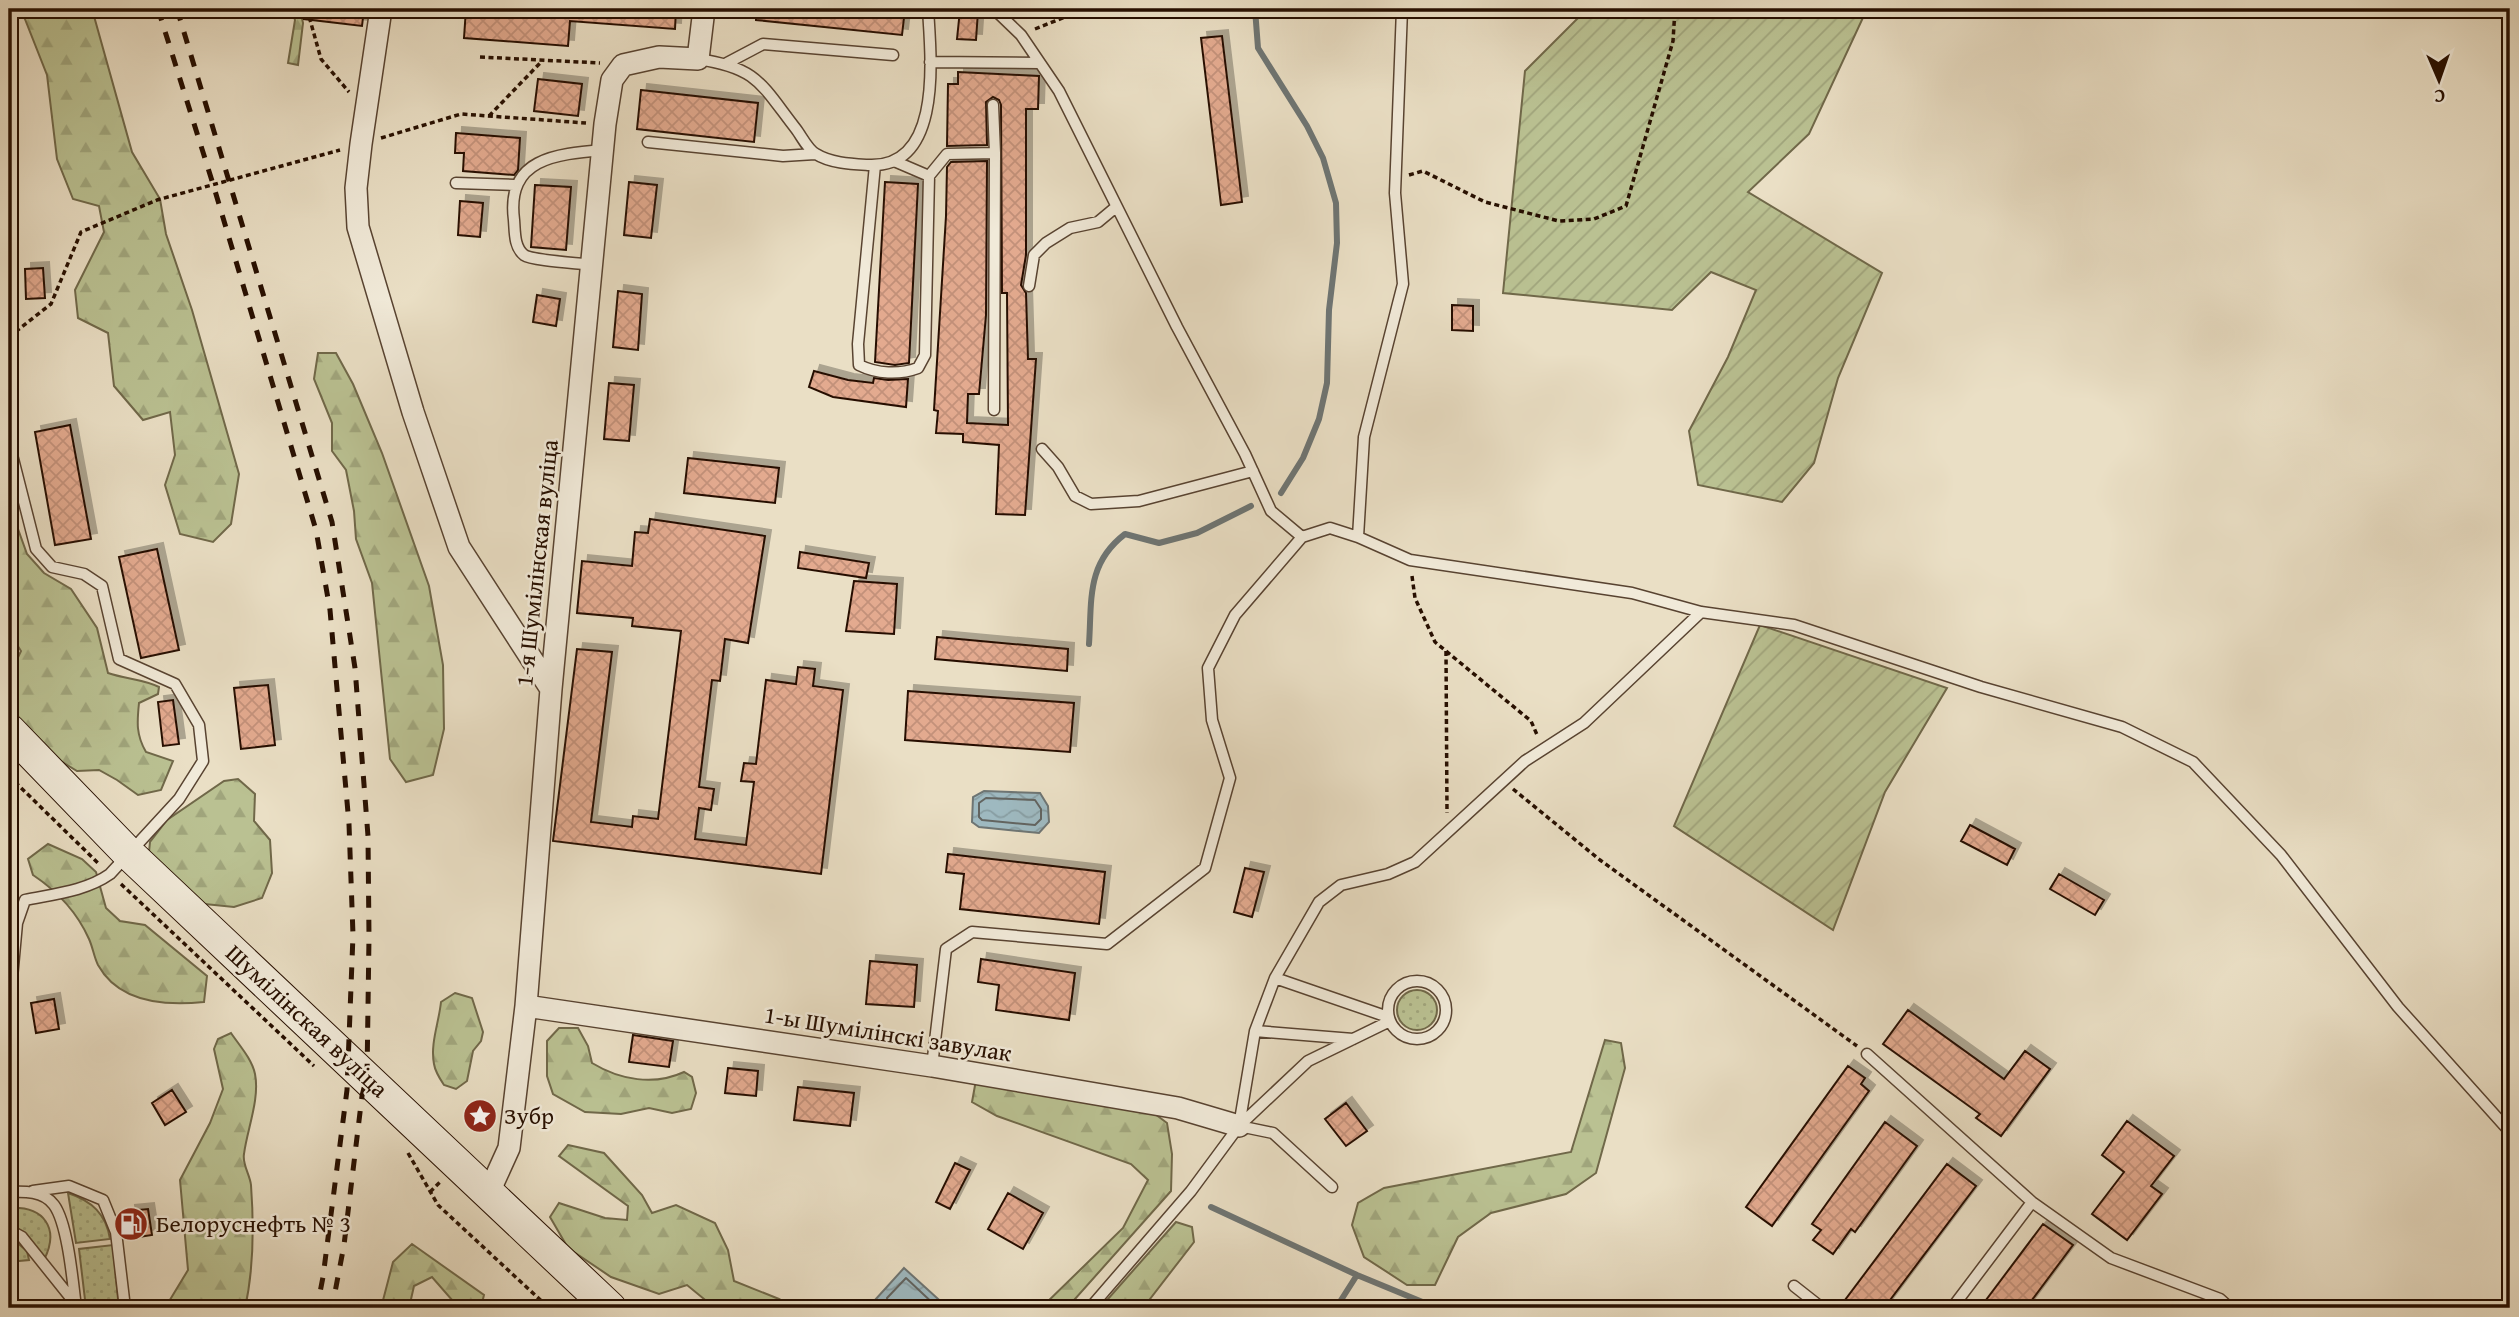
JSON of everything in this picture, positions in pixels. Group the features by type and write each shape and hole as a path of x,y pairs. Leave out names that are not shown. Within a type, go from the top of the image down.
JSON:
{"main road":[{"name":"Шумілінская вуліца","path":"9,730 119,863 367,1076 489,1192 593,1303"}],"street":[{"path":"381,9 356,188 358,227 414,412 459,547 551,689"},
{"path":"623,65 659,57 698,59 704,9"},
{"name":"1-я Шумілінская вуліца","path":"489,1192 509,1148 526,1006 551,689 605,124 612,80 623,65"},
{"name":"1-ы Шумілінскі завулак","path":"526,1006 932,1066 1178,1108 1239,1126"}],"lane":[{"path":"648,142 783,156 815,154 848,164 875,165 894,161 914,148 923,129 930,62 928,9"},
{"path":"994,9 1021,35 1059,91 1271,511 1302,537"},
{"path":"1358,537 1364,437 1404,284 1395,192 1402,9"},
{"path":"727,63 763,44 893,55"},
{"path":"698,59 727,63 756,77 815,154"},
{"path":"930,62 1040,63"},
{"path":"993,105 993,410"},
{"path":"593,265 526,257 517,248 513,214 514,185 528,170 543,161 568,153 604,150"},
{"path":"875,165 858,344 859,365 868,370 903,373 918,368 925,355 929,176 947,154 995,153"},
{"path":"894,161 929,176"},
{"path":"456,183 514,185"},
{"path":"1030,286 1034,255 1046,243 1070,228 1098,222 1116,207"},
{"path":"9,443 36,549 52,567 84,574 102,586 119,659 175,684 199,725 204,761 179,799 99,882 25,900 17,923 10,1000"},
{"path":"1042,449 1058,467 1075,496 1091,504 1139,501 1253,471"},
{"path":"932,1066 946,949 972,932 1107,944 1205,868 1230,778 1212,720 1208,668 1235,615 1302,537 1331,528 1410,560 1632,593 1701,612 1794,625 1981,687 2122,727 2193,762 2281,855 2398,1007 2510,1132"},
{"path":"1239,1126 1255,1031 1275,978 1319,902 1341,885 1388,874 1415,862 1525,761 1584,723 1701,612"},
{"path":"1275,978 1389,1019 1401,1035 1412,1039 1423,1039 1442,1026 1446,1004 1433,985 1410,981 1392,994 1388,1005 1389,1019"},
{"path":"1090,1308 1191,1191 1239,1126 1308,1062 1389,1019"},
{"path":"1255,1031 1355,1039"},
{"path":"1867,1054 2032,1202 2111,1258 2220,1299 2230,1308"},
{"path":"1239,1126 1273,1133 1332,1187"},
{"path":"9,1192 69,1186 103,1200 116,1232 125,1308"},
{"path":"33,1191 54,1204 64,1228 75,1306"},
{"path":"1952,1308 2032,1202"},
{"path":"9,1230 22,1237 75,1306"},
{"path":"1794,1286 1822,1308"}],"path":[{"path":"307,9 321,60 366,113"},
{"path":"1021,35 1085,9"},
{"path":"1395,192 1408,175 1423,171 1485,202 1559,221 1594,219 1626,206 1673,41 1675,9"},
{"path":"480,57 623,65"},
{"path":"489,116 543,60"},
{"path":"9,337 51,304 81,232 157,200 461,114 605,124"},
{"path":"1410,560 1416,598 1435,642 1531,721 1543,750"},
{"path":"1446,650 1447,832"},
{"path":"9,776 119,863 316,1068"},
{"path":"1503,781 1600,860 1867,1054"},
{"path":"403,1144 438,1205 549,1308"}],"green space":[{"path":"21,9 92,9 132,152 160,199 166,234 192,310 239,474 231,524 213,542 180,534 165,485 175,455 170,412 143,420 114,386 108,333 78,318 75,290 104,232 99,206 73,199 57,159 47,75"},
{"path":"291,9 300,9 303,23 298,65 288,63 295,20"},
{"path":"1587,9 1867,9 1809,134 1748,192 1882,273 1838,378 1814,463 1782,502 1698,485 1689,431 1728,357 1756,290 1711,272 1672,310 1503,293 1525,71"},
{"path":"318,353 336,353 353,384 382,453 429,586 443,665 444,729 433,775 406,782 390,759 372,583 356,539 346,470 332,451 332,423 314,379"},
{"path":"9,504 27,554 44,573 71,589 97,628 108,673 159,687 158,694 139,703 138,722 140,740 146,752 173,761 161,790 138,795 99,770 77,771 44,751 11,718 10,674 21,651 9,632"},
{"path":"1760,625 1947,688 1885,792 1833,930 1674,826"},
{"path":"238,779 255,794 254,821 270,840 272,873 262,898 234,907 195,903 148,862 150,842 167,820 224,781"},
{"path":"48,844 82,859 96,872 106,908 120,921 145,925 207,976 204,1002 174,1003 145,999 118,987 107,978 98,965 84,929 72,911 58,895 33,875 28,859"},
{"path":"1417,990 1425,991 1431,996 1436,1002 1436,1018 1431,1024 1425,1029 1417,1030 1409,1029 1403,1024 1398,1018 1397,1010 1398,1002 1403,996 1409,991"},
{"path":"455,993 472,998 483,1032 481,1041 473,1051 467,1081 456,1089 444,1085 435,1069 433,1056 441,1002"},
{"path":"559,1028 578,1028 588,1046 592,1063 614,1074 649,1080 684,1072 692,1077 696,1093 691,1109 672,1113 649,1108 621,1114 585,1112 553,1094 547,1076 547,1041"},
{"path":"231,1033 251,1063 256,1084 255,1104 244,1158 251,1185 253,1231 252,1262 245,1308 165,1308 188,1270 180,1180 210,1123 223,1089 214,1049 218,1039"},
{"path":"1605,1040 1621,1043 1625,1068 1596,1173 1566,1194 1491,1213 1458,1237 1435,1285 1407,1285 1364,1257 1352,1225 1358,1203 1384,1188 1571,1152"},
{"path":"976,1080 1147,1108 1167,1123 1172,1154 1171,1191 1067,1308 1041,1308 1123,1228 1148,1180 1131,1164 997,1116 972,1102"},
{"path":"568,1145 604,1153 642,1195 652,1213 676,1205 715,1223 728,1250 734,1281 794,1308 715,1308 687,1285 659,1294 611,1277 568,1248 550,1217 559,1203 605,1218 627,1220 628,1206 559,1156"},
{"path":"68,1193 91,1204 105,1222 110,1239 76,1243"},
{"path":"9,1208 31,1211 46,1221 50,1238 44,1260 24,1233 9,1223"},
{"path":"1176,1222 1192,1227 1194,1242 1143,1308 1100,1308"},
{"path":"9,1236 27,1251 29,1260 9,1262"},
{"path":"412,1244 484,1295 481,1307 459,1308 432,1277 414,1286 409,1308 381,1308 393,1262"},
{"path":"113,1245 118,1299 116,1308 86,1308 79,1249"}],"water":[{"path":"984,791 1040,793 1048,806 1049,822 1039,833 979,827 972,822 973,797"},
{"path":"904,1268 948,1308 884,1308 875,1300"}],"building":[{"path":"305,9 364,9 362,26 304,19"},
{"path":"466,9 676,9 675,29 570,21 568,46 464,38"},
{"path":"756,9 905,9 902,35 756,20"},
{"path":"960,10 978,11 976,40 957,39"},
{"path":"1222,36 1242,202 1221,205 1201,38"},
{"path":"958,72 1039,76 1038,109 1026,109 1026,255 1021,285 1026,293 1028,359 1036,359 1025,515 996,514 999,445 963,442 963,434 936,433 938,411 934,410 947,167 951,162 987,161 986,315 979,394 968,394 967,423 1008,425 1007,293 1002,293 1001,105 999,100 993,97 986,102 987,145 947,146 948,84 958,84"},
{"path":"538,79 582,84 578,116 534,111"},
{"path":"641,90 758,103 754,142 637,129"},
{"path":"456,133 520,138 518,170 514,175 463,171 464,153 455,153"},
{"path":"629,182 657,185 651,238 624,235"},
{"path":"885,182 918,184 909,363 895,365 875,362"},
{"path":"535,185 571,187 566,250 531,247"},
{"path":"460,201 483,203 480,237 458,235"},
{"path":"43,268 45,298 26,299 25,269"},
{"path":"618,291 642,294 638,350 613,347"},
{"path":"537,295 560,299 556,326 533,322"},
{"path":"1452,305 1473,306 1473,331 1452,330"},
{"path":"814,371 873,383 874,378 908,379 906,407 833,397 809,387"},
{"path":"609,383 634,385 629,441 604,439"},
{"path":"70,425 91,539 55,545 35,432"},
{"path":"688,458 779,468 775,503 684,493"},
{"path":"650,519 765,536 748,643 725,639 720,681 712,680 699,787 714,789 711,810 699,808 695,839 746,845 754,782 741,781 744,763 756,764 766,680 796,684 798,667 815,669 813,686 843,690 821,874 553,841 577,649 612,652 591,822 632,827 633,816 658,819 681,631 632,626 633,618 577,613 582,561 632,566 635,532 648,533"},
{"path":"157,549 179,650 141,658 119,557"},
{"path":"800,552 869,563 866,578 798,568"},
{"path":"854,581 897,584 894,634 846,631"},
{"path":"937,637 1068,649 1067,671 935,659"},
{"path":"268,685 275,745 241,749 234,688"},
{"path":"908,691 1074,703 1070,752 905,740"},
{"path":"173,700 179,744 163,746 158,702"},
{"path":"1970,825 2015,849 2007,865 1961,841"},
{"path":"948,854 1105,872 1099,924 960,909 964,874 946,872"},
{"path":"1245,868 1264,872 1252,917 1234,912"},
{"path":"2059,874 2104,900 2095,915 2050,889"},
{"path":"981,959 1075,973 1069,1020 996,1010 999,985 978,982"},
{"path":"870,961 917,965 914,1007 866,1004"},
{"path":"54,999 59,1029 36,1033 31,1003"},
{"path":"1908,1010 2004,1079 2025,1051 2050,1069 2001,1136 1976,1118 1980,1114 1883,1044"},
{"path":"633,1035 673,1041 669,1067 629,1062"},
{"path":"1848,1066 1865,1078 1861,1084 1869,1091 1772,1226 1746,1207"},
{"path":"728,1068 758,1071 756,1096 725,1093"},
{"path":"798,1087 854,1093 850,1126 794,1120"},
{"path":"172,1090 186,1112 165,1125 152,1103"},
{"path":"1346,1103 1367,1131 1346,1146 1325,1119"},
{"path":"2127,1121 2174,1156 2151,1186 2162,1194 2127,1240 2092,1214 2124,1172 2102,1155"},
{"path":"1885,1122 1917,1146 1855,1232 1851,1229 1833,1254 1813,1240 1821,1230 1812,1224"},
{"path":"955,1163 970,1170 950,1209 936,1202"},
{"path":"1947,1164 1976,1186 1884,1308 1839,1308"},
{"path":"1008,1193 1043,1213 1023,1249 988,1229"},
{"path":"148,1209 152,1235 132,1238 129,1211"},
{"path":"2043,1224 2073,1245 2026,1308 1980,1308"}],"waterway":[{"path":"1255,9 1258,48 1307,126 1323,158 1336,203 1337,243 1329,310 1327,383 1319,419 1303,458 1281,493"},
{"path":"1089,644 1091,598 1097,570 1112,546 1125,534 1159,543 1197,533 1251,506"},
{"path":"1211,1207 1357,1275 1437,1308"},
{"path":"1336,1308 1357,1275"}],"railway":[{"path":"158,9 316,530 330,610 349,824 353,935 347,1090 317,1308"},
{"path":"177,9 332,522 355,668 368,836 367,1076 362,1096 344,1245 332,1308"}],"place":[{"name":"Зубр","path":"480,1116"},
{"name":"Белоруснефть № 3","path":"131,1224"}]}
